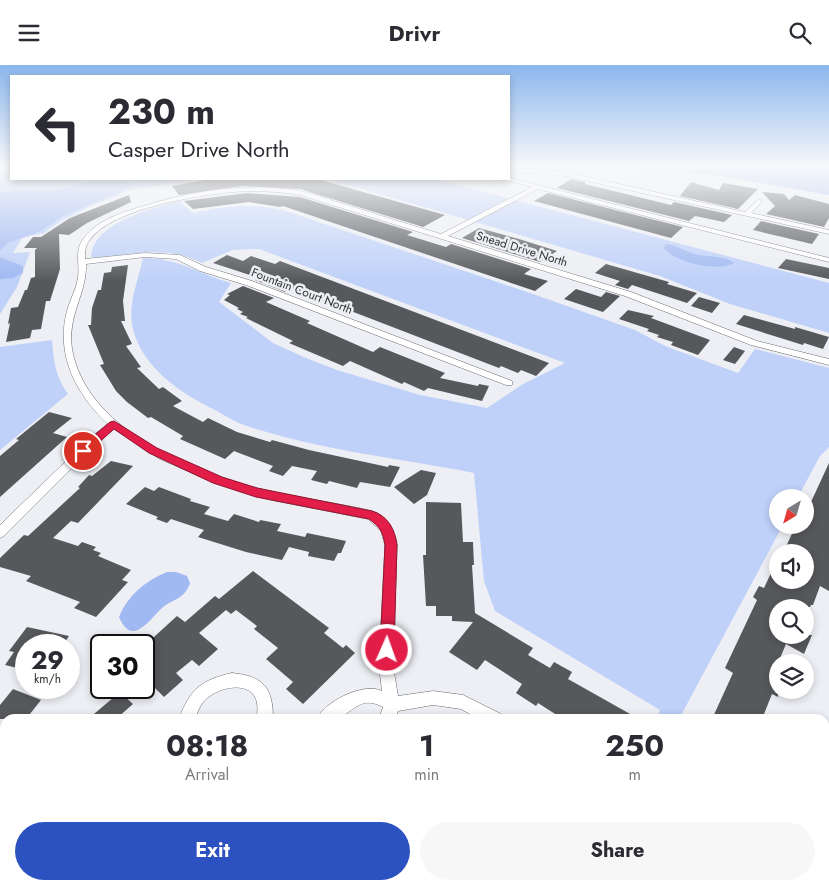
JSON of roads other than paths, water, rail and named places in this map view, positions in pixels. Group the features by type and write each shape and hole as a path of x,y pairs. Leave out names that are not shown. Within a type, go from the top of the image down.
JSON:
{"street":[{"name":"Snead Drive North","path":"157,204 116,218 98,229 84,242 81,250 82,275 69,317 68,354 73,371 82,389 97,408 114,424 153,451 218,480 256,492 372,515 383,523 389,533 391,545 386,666 389,711"},
{"name":"Snead Drive North","path":"339,204 649,301 754,343 829,362"},
{"path":"443,236 504,204"},
{"path":"608,204 829,260"},
{"path":"700,204 829,232"},
{"path":"746,214 756,204"},
{"name":"Fountain Court North","path":"81,262 145,255 177,257 203,269 249,283 509,383"},
{"path":"0,533 95,439 114,424"},
{"path":"189,714 194,702 203,691 214,684 240,679 251,683 259,689 265,699 266,714"},
{"path":"331,714 358,697 375,695 389,711 433,698 464,702 486,714"}]}
